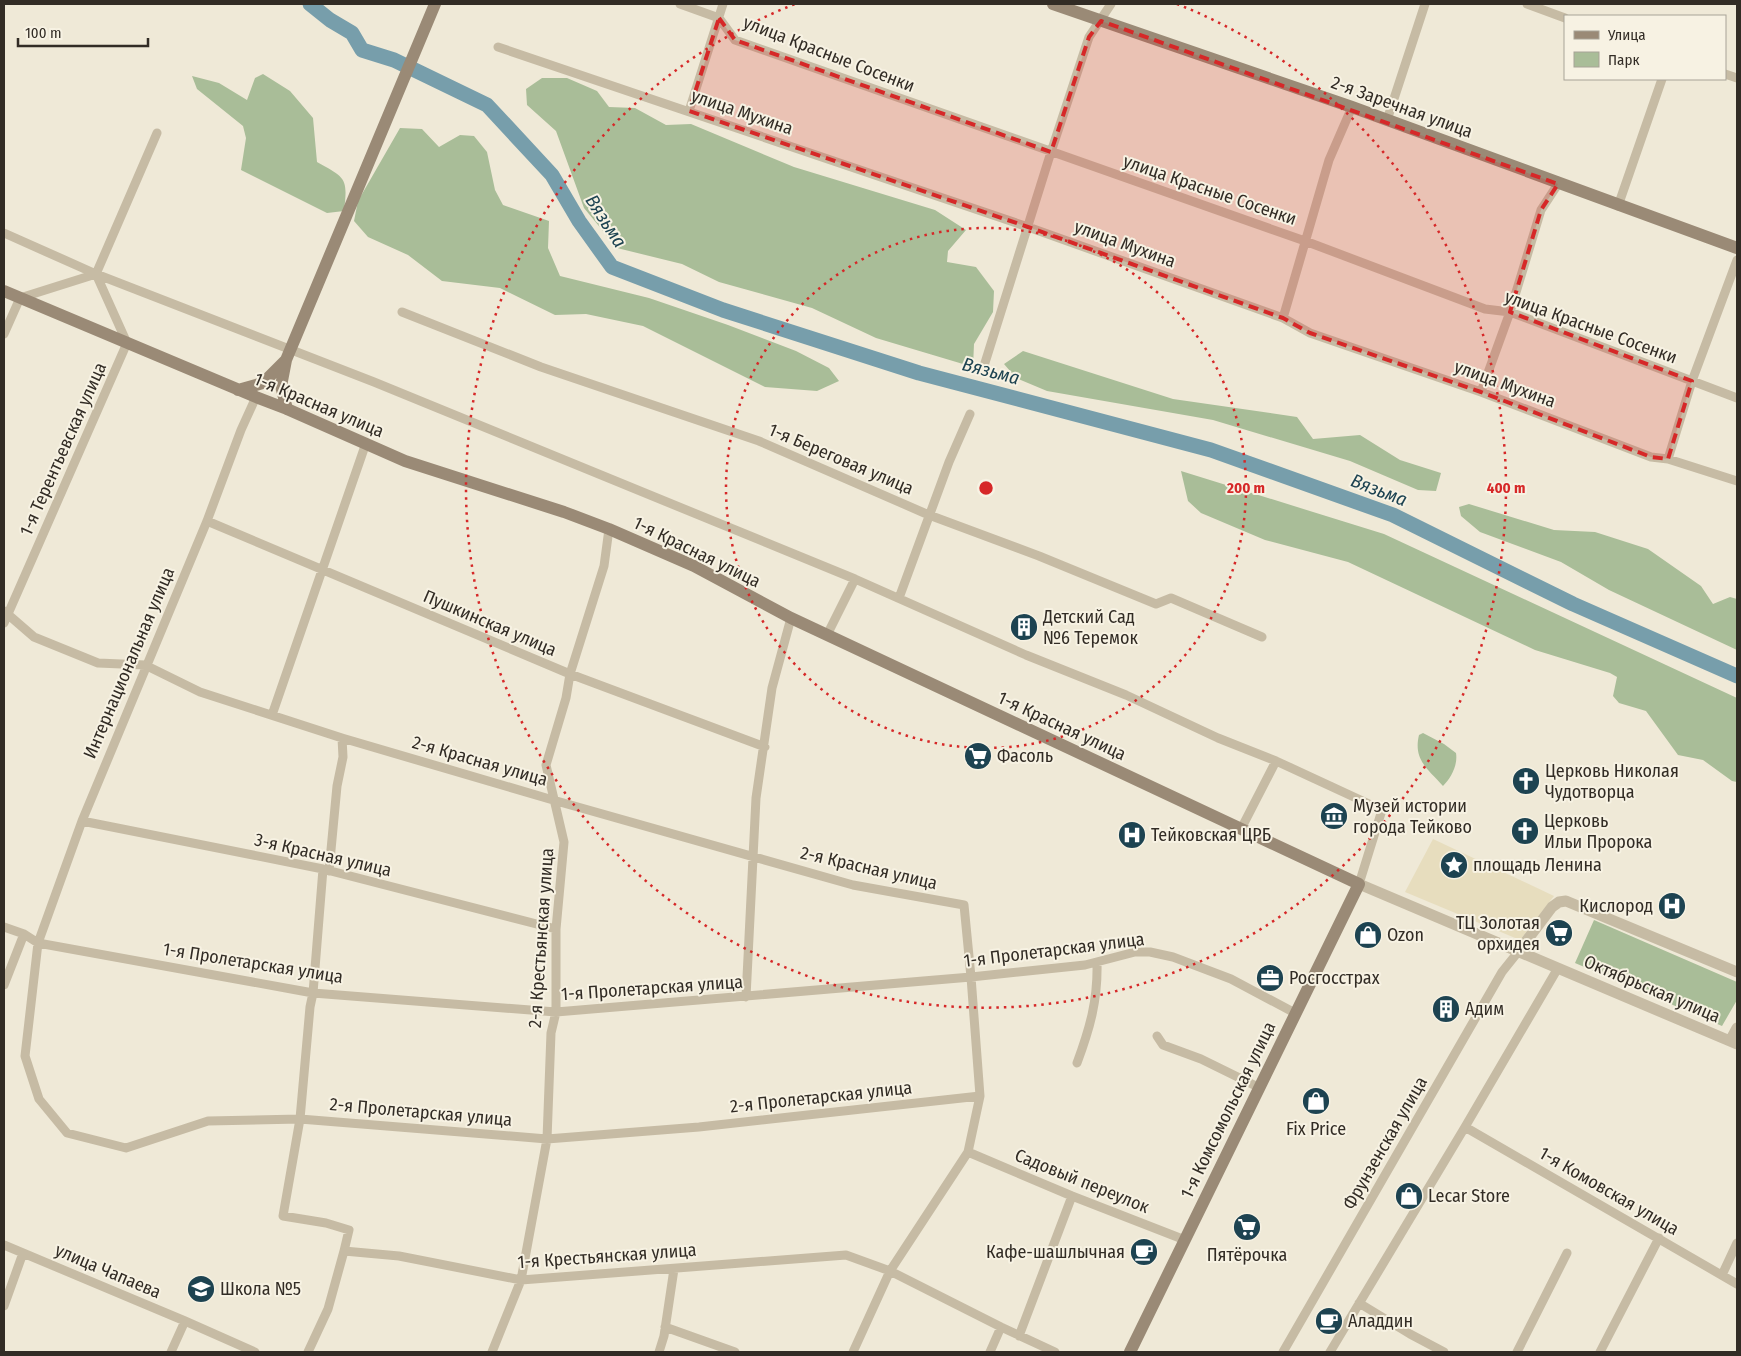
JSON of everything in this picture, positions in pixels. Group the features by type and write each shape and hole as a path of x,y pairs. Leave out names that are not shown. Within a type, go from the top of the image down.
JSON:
{"main road":[{"path":"287,409 281,386 287,355 435,4"},
{"name":"2-я Заречная улица","path":"1054,4 1352,107 1737,248"},
{"name":"1-я Красная улица","path":"4,291 256,398 287,409 405,461 564,512 609,529 694,566 791,618 1359,884"},
{"path":"238,390 263,383 287,355"},
{"name":"1-я Комсомольская улица","path":"1130,1352 1359,884"}],"street":[{"name":"улица Красные Сосенки","path":"680,4 719,18 735,40 1305,241 1486,309 1510,312 1737,398"},
{"path":"689,111 723,4"},
{"path":"984,366 1089,37 1111,4"},
{"path":"1387,120 1426,4"},
{"path":"1527,4 1564,18"},
{"name":"улица Мухина","path":"498,47 1028,227 1283,318 1310,334 1481,392 1651,457 1668,459 1737,481"},
{"path":"1618,206 1662,80"},
{"path":"1283,318 1329,160 1352,107"},
{"path":"127,343 96,274 157,133"},
{"path":"1481,392 1510,312 1541,210 1558,184"},
{"path":"4,233 287,355 374,382 855,579 1026,656 1126,695 1218,738 1276,761 1382,810 1359,884"},
{"path":"1668,459 1692,381 1737,260"},
{"path":"4,334 20,298 96,274"},
{"name":"1-я Береговая улица","path":"402,312 541,367 759,441 930,515 1156,604 1171,598 1262,637"},
{"name":"1-я Терентьевская улица","path":"4,623 6,612 127,343"},
{"name":"Интернациональная улица","path":"38,943 82,821 145,665 207,521 241,430 256,398"},
{"path":"898,598 949,462 970,414"},
{"path":"272,715 366,443"},
{"name":"Пушкинская улица","path":"207,521 570,674 765,747"},
{"name":"2-я Крестьянская улица","path":"492,1352 521,1280 547,1139 551,1033 556,1012 556,929 564,842 546,765 566,698 570,674 604,566 609,529"},
{"path":"828,635 855,579"},
{"name":"2-я Красная улица","path":"6,612 34,637 98,663 145,665 200,692 342,738 853,885 964,906 971,977"},
{"path":"746,997 756,798 765,747 772,688 791,618"},
{"path":"308,1352 328,1309 349,1230 326,1223 283,1216 300,1119 310,1008 326,870 337,786 344,757 342,738"},
{"path":"1241,829 1276,761"},
{"name":"3-я Красная улица","path":"82,821 326,870 556,929"},
{"name":"Октябрьская улица","path":"1359,884 1734,1043"},
{"path":"1518,952 1552,907 1559,902 1566,902 1737,972"},
{"name":"1-я Пролетарская улица","path":"4,927 24,934 38,943 313,993 556,1012 746,997 1085,966 1135,952 1150,952 1173,957 1231,980 1295,1013"},
{"path":"4,985 24,934"},
{"name":"2-я Пролетарская улица","path":"38,943 25,1056 39,1099 67,1133 126,1148 208,1121 300,1119 547,1139 699,1127 980,1096"},
{"name":"Фрунзенская улица","path":"1283,1352 1502,972 1518,952"},
{"path":"1077,1063 1091,1024 1098,984 1097,962"},
{"path":"1330,1352 1558,968"},
{"path":"853,1352 890,1271 968,1152 980,1096 971,977"},
{"path":"1734,1043 1737,1028"},
{"path":"1158,1036 1163,1045 1201,1059 1258,1087"},
{"name":"1-я Комовская улица","path":"1465,1127 1737,1284"},
{"name":"Садовый переулок","path":"968,1152 1072,1196 1185,1240"},
{"path":"1019,1336 1072,1196"},
{"path":"1600,1352 1659,1238"},
{"path":"1722,1275 1737,1243"},
{"name":"улица Чапаева","path":"4,1245 254,1352"},
{"name":"1-я Крестьянская улица","path":"344,1251 398,1256 521,1280 846,1256 890,1271 1001,1328 1055,1352"},
{"path":"4,1306 23,1253"},
{"path":"1517,1352 1568,1253"},
{"path":"659,1352 666,1327 674,1269"},
{"path":"1359,1303 1444,1352"},
{"path":"171,1352 185,1321"},
{"path":"666,1327 735,1352"},
{"path":"990,1352 1001,1328"}],"highlighted area":[{"path":"719,18 735,40 1051,152 1089,37 1101,21 1558,184 1541,210 1510,312 1692,381 1668,459 1651,457 1481,392 1310,333 1283,318 1028,227 689,111"}],"green space":[{"path":"263,74 290,91 313,118 317,162 343,180 346,192 344,211 327,213 241,170 246,138 243,126 197,89 192,76 219,83 247,100 255,78"},
{"path":"542,78 567,78 597,91 609,107 635,108 666,125 691,124 794,167 935,210 966,230 948,251 947,262 976,267 994,291 993,312 974,344 973,367 876,338 812,308 719,282 682,264 617,248 584,208 556,131 527,105 526,89"},
{"path":"400,128 422,129 439,147 460,135 474,136 487,152 495,190 503,205 549,221 548,248 560,276 649,298 728,325 796,351 829,368 839,381 817,391 765,387 643,326 586,314 555,315 500,288 442,281 408,255 368,237 354,221 358,201"},
{"path":"1023,351 1173,399 1297,417 1313,439 1360,435 1400,460 1441,473 1436,491 1418,490 1350,461 1213,420 1047,391 1016,378 1004,364"},
{"path":"1181,471 1384,534 1737,698 1737,782 1732,781 1703,760 1678,755 1646,711 1619,703 1613,696 1617,677 1610,673 1535,650 1348,562 1265,540 1201,513 1188,501"},
{"path":"1469,504 1554,530 1595,532 1648,549 1701,586 1713,604 1730,597 1737,599 1737,650 1609,590 1561,562 1480,532 1461,516 1459,507"},
{"path":"1423,733 1456,753 1453,771 1443,786 1427,769 1420,758 1418,751 1419,735"},
{"path":"1594,920 1737,982 1737,1000 1722,1026 1575,963"}],"shaded area":[{"name":"площадь Ленина","path":"1433,839 1554,896 1520,940 1405,892"}],"waterway":[{"name":"Вязьма","path":"310,4 330,20 352,33 362,50 394,60 487,105 552,175 579,221 612,267 723,310 919,373 1211,450 1393,515 1573,604 1737,676"}],"place":[{"name":"Детский Сад №6 Теремок","path":"1024,627"},
{"name":"Фасоль","path":"978,756"},
{"name":"Церковь Николая Чудотворца","path":"1526,781"},
{"name":"Музей истории города Тейково","path":"1334,816"},
{"name":"Церковь Ильи Пророка","path":"1525,831"},
{"name":"Тейковская ЦРБ","path":"1132,835"},
{"name":"площадь Ленина","path":"1454,865"},
{"name":"Кислород","path":"1672,906"},
{"name":"ТЦ Золотая орхидея","path":"1559,933"},
{"name":"Ozon","path":"1368,935"},
{"name":"Росгосстрах","path":"1270,978"},
{"name":"Адим","path":"1446,1009"},
{"name":"Fix Price","path":"1316,1101"},
{"name":"Lecar Store","path":"1409,1196"},
{"name":"Пятёрочка","path":"1247,1227"},
{"name":"Кафе-шашлычная","path":"1144,1252"},
{"name":"Школа №5","path":"201,1289"},
{"name":"Аладдин","path":"1329,1321"}]}
